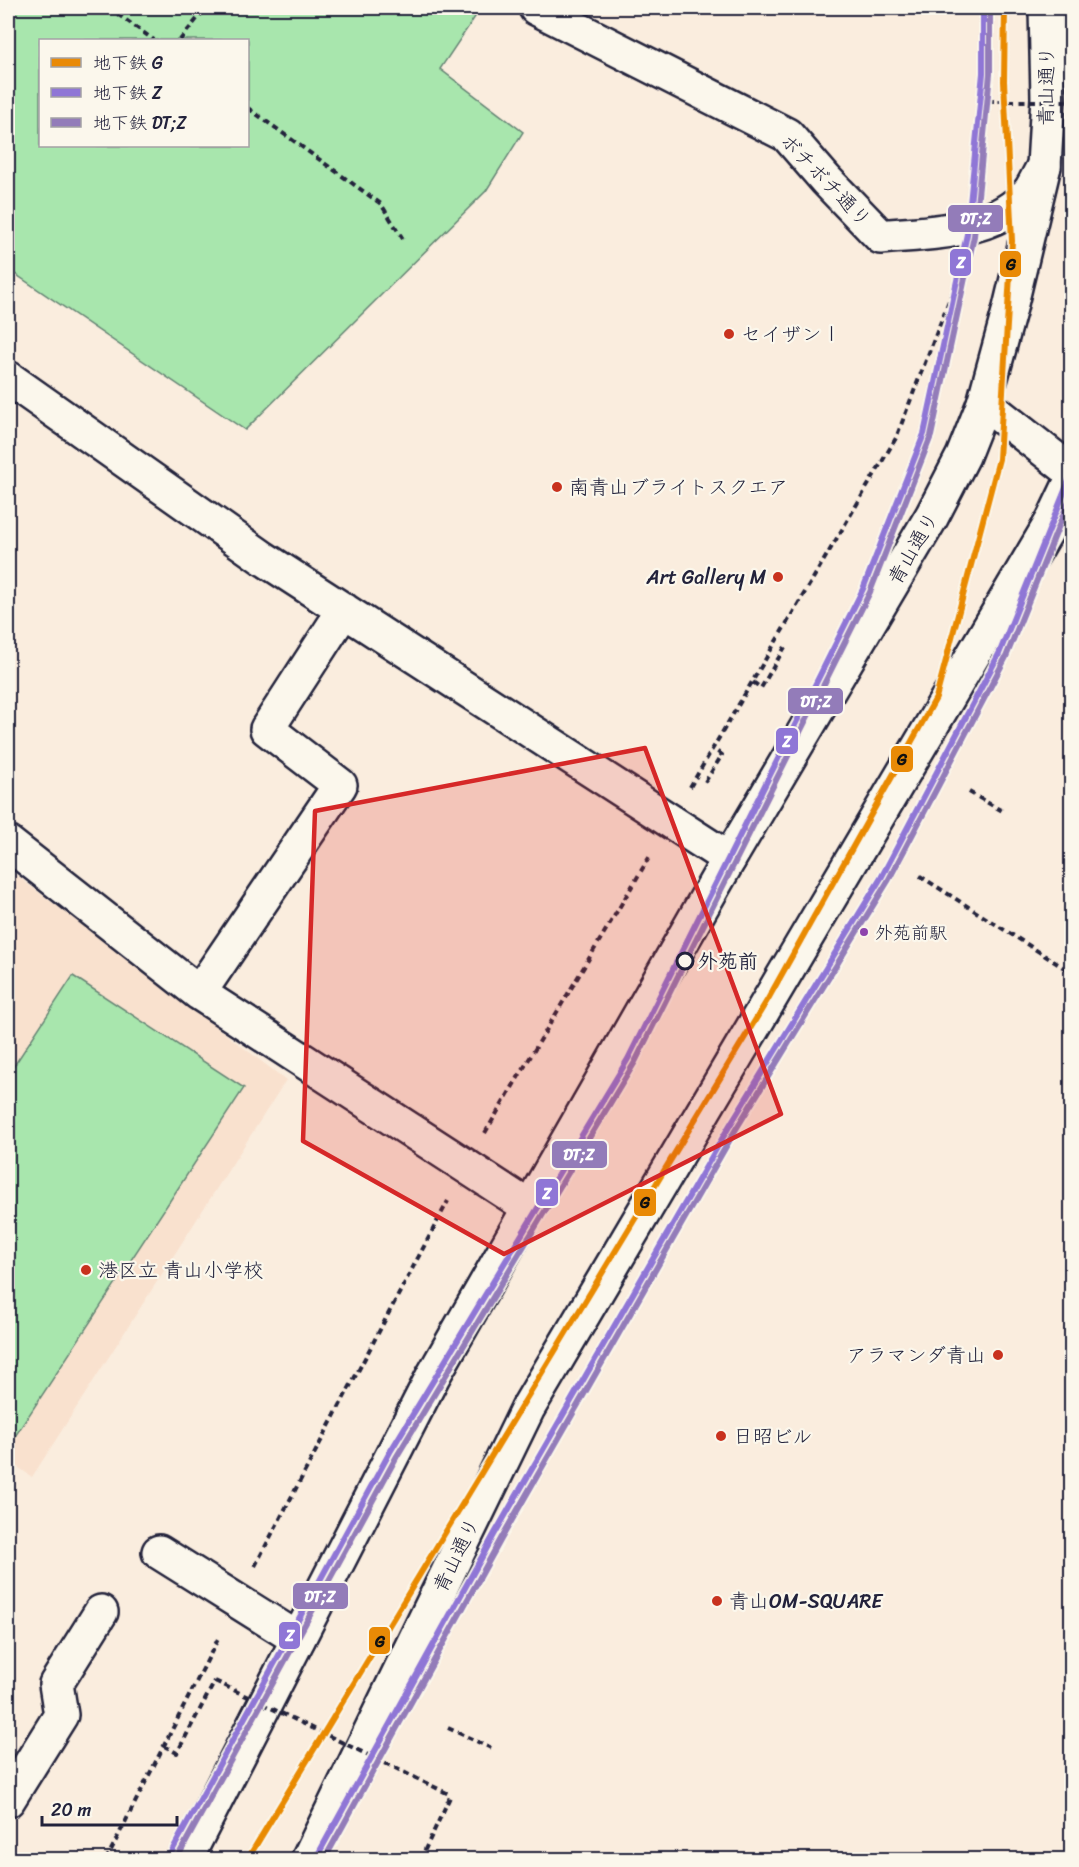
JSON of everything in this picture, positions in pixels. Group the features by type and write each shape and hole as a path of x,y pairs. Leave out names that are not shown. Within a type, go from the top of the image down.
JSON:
{"main road":[{"name":"ボチボチ通り","path":"536,8 787,135 826,180 881,237 962,229 989,220 1017,203 1030,190 1044,166"},
{"name":"青山通り","path":"185,1860 432,1376 729,859 932,516 963,456 984,403 1010,308 1044,166 1048,98 1046,8"},
{"path":"8,378 262,558 729,859"},
{"path":"984,403 1071,472"},
{"name":"青山通り","path":"308,1860 528,1408 1053,520 1071,480"},
{"path":"199,993 340,785 267,729 344,610"},
{"path":"8,843 199,993 530,1207"},
{"path":"159,1552 298,1639"},
{"path":"8,1800 62,1715 56,1684 101,1612"}],"path":[{"path":"109,8 153,39"},
{"path":"181,39 206,8"},
{"path":"977,188 988,101 1071,101"},
{"path":"249,109 381,204 403,239"},
{"path":"481,1141 896,438 953,290 956,270"},
{"path":"753,682 761,688 785,647"},
{"path":"705,782 722,755 713,749"},
{"path":"969,792 1004,812"},
{"path":"920,876 1071,973"},
{"path":"106,1860 287,1504 449,1198"},
{"path":"164,1746 177,1753 214,1681 451,1795 420,1860"},
{"path":"448,1728 491,1748"}],"highlighted area":[{"path":"645,748 781,1114 504,1254 303,1141 315,811"}],"shaded area":[{"name":"港区立 青山小学校","path":"8,869 286,1080 32,1477 8,1460"}],"green space":[{"path":"8,8 481,8 440,69 523,132 486,191 245,430 8,269"},
{"name":"港区立 青山小学校","path":"73,976 244,1088 14,1438 8,1433 8,1075"}],"metro line":[{"name":"Z","path":"167,1860 390,1452 628,1059 863,589 924,434 967,234 983,73 983,8"},
{"name":"DT;Z","path":"176,1860 397,1456 635,1062 870,592 931,436 974,236 990,74 990,8"},
{"name":"G","path":"247,1860 768,999 936,698 999,459 1012,241 1004,81 1005,8"},
{"name":"Z","path":"315,1860 494,1535 730,1125 881,878 999,654 1072,473"},
{"name":"DT;Z","path":"324,1860 501,1539 736,1129 888,881 1006,657 1072,493"}],"place":[{"name":"セイザンⅠ","path":"729,334"},
{"name":"南青山ブライトスクエア","path":"557,487"},
{"name":"Art Gallery M","path":"778,577"},
{"name":"外苑前駅","path":"864,932"},
{"name":"外苑前","path":"685,961"},
{"name":"港区立 青山小学校","path":"86,1270"},
{"name":"アラマンダ青山","path":"998,1355"},
{"name":"日昭ビル","path":"721,1436"},
{"name":"青山OM-SQUARE","path":"717,1601"}]}
